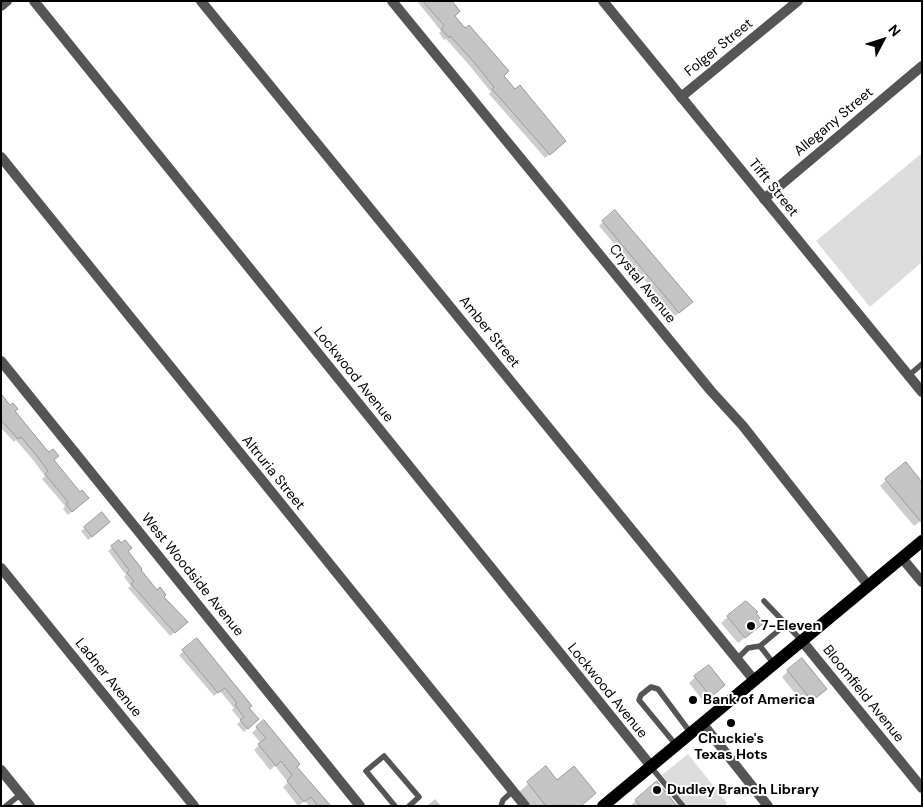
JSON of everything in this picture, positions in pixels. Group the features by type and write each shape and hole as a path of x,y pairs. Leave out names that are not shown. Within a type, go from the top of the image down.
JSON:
{"main road":[{"path":"603,806 922,540"}],"street":[{"path":"1,6 7,1"},
{"name":"Lockwood Avenue","path":"34,1 651,766"},
{"name":"Amber Street","path":"201,1 754,680"},
{"name":"Crystal Avenue","path":"392,1 699,376 743,426 868,586"},
{"name":"Tifft Street","path":"603,1 922,392"},
{"name":"Folger Street","path":"681,97 798,1"},
{"name":"Allegany Street","path":"764,199 922,66"},
{"name":"Altruria Street","path":"1,157 525,806"},
{"name":"West Woodside Avenue","path":"1,361 360,806"},
{"path":"902,558 922,582"},
{"name":"Ladner Avenue","path":"1,568 194,806"},
{"name":"Bloomfield Avenue","path":"802,641 922,788"},
{"path":"702,724 768,806"},
{"path":"1,770 30,806"}],"lane":[{"path":"908,376 922,364"},
{"path":"764,601 802,641"},
{"path":"737,658 748,648 760,646 785,625"},
{"path":"760,646 774,664"},
{"path":"676,745 639,700 641,695 651,687 658,689 691,733"},
{"path":"395,806 366,771 384,756 419,797 409,806"},
{"path":"651,766 683,806"},
{"path":"501,806 503,800 513,792"},
{"path":"6,806 21,794"}],"shaded area":[{"path":"922,153 922,262 870,307 816,241"},
{"path":"688,754 727,803 724,806 687,806 662,775"}],"building":[{"path":"423,1 452,1 460,11 455,16 465,28 469,25 509,71 504,76 515,89 520,85 566,141 550,155 492,89 494,87 473,61 441,29 444,26"},
{"path":"615,210 693,302 679,313 602,221"},
{"path":"1,394 10,405 13,403 18,409 15,411 46,449 49,452 53,449 59,456 54,460 80,492 82,490 89,498 72,512 66,504 68,502 45,474 48,471 37,456 21,437 18,439 1,420"},
{"path":"906,462 922,482 922,523 885,479"},
{"path":"102,512 110,522 92,537 84,527"},
{"path":"119,540 121,543 125,540 132,548 128,551 141,570 157,590 160,587 166,595 164,597 188,622 175,633 131,584 134,581 127,573 129,570 111,546"},
{"path":"746,601 758,612 756,613 764,623 745,638 727,616"},
{"path":"197,638 252,706 249,708 259,719 248,729 240,720 244,717 235,705 237,703 225,688 218,693 182,650"},
{"path":"802,658 827,689 812,701 787,670"},
{"path":"709,665 725,685 711,697 694,676"},
{"path":"264,720 300,764 297,767 331,806 318,806 311,797 304,802 287,781 292,775 281,761 276,766 258,744 266,738 256,727"},
{"path":"546,766 557,780 574,766 596,793 581,806 546,806 527,782"},
{"name":"Dudley Branch Library","path":"657,781 677,806 640,806 635,800"}],"place":[{"name":"7-Eleven","path":"751,626"},
{"name":"Bank of America","path":"693,700"},
{"name":"Chuckie's Texas Hots","path":"731,723"},
{"name":"Dudley Branch Library","path":"657,790"}]}
